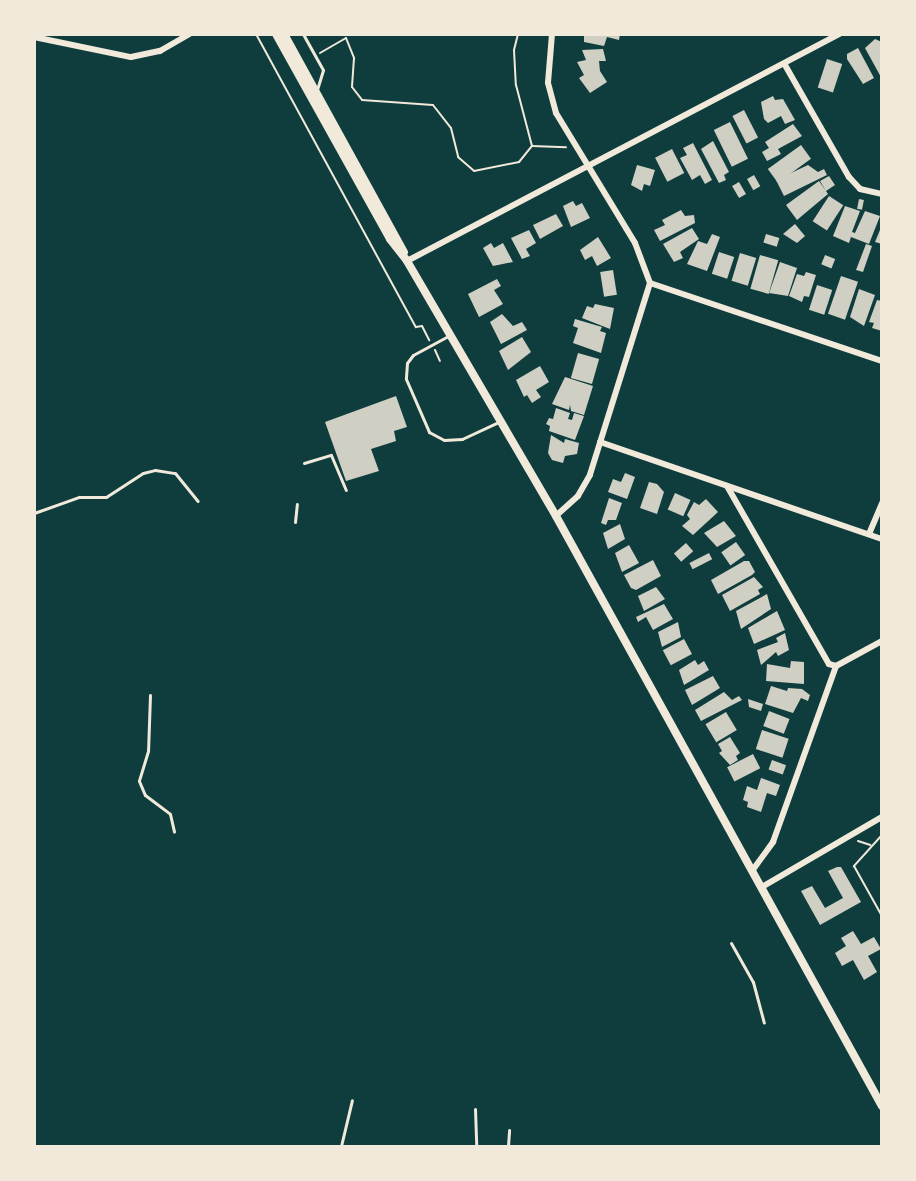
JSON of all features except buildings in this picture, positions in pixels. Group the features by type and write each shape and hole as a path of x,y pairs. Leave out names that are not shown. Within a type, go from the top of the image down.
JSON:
{"street":[{"path":"34,37 131,57 160,51 190,34"},
{"path":"276,34 390,239 407,261 556,516 882,1106"},
{"path":"284,34 398,237 407,261"},
{"path":"552,34 548,83 556,113 635,243 650,283 585,487 556,516"},
{"path":"407,261 785,65 840,34"},
{"path":"785,65 849,177 860,189 880,192"},
{"path":"650,283 882,361"},
{"path":"600,442 882,538"},
{"path":"727,486 829,664 836,666"},
{"path":"869,534 882,502"},
{"path":"752,871 773,842 836,666 882,641"},
{"path":"762,887 882,817"}],"lane":[{"path":"303,34 323,70 316,91"},
{"path":"450,335 413,355 407,363 406,379 429,432 444,440 462,439 500,421"},
{"path":"304,463 333,456 346,490"},
{"path":"34,513 79,497 105,497 143,472 155,470 175,473 198,501"},
{"path":"295,522 297,504"},
{"path":"150,695 148,751 139,781 145,795 170,814 174,832"},
{"path":"731,944 753,982 764,1023"},
{"path":"341,1146 352,1100"},
{"path":"475,1109 476,1146"},
{"path":"508,1146 509,1130"}],"path":[{"path":"256,34 416,327 422,326 441,361"},
{"path":"344,34 354,58 352,87 362,100 433,105 451,128 458,157 474,171 519,162 532,146"},
{"path":"518,34 514,67 532,146"},
{"path":"315,55 346,38"},
{"path":"532,146 559,149 575,144"},
{"path":"882,835 854,866 882,916"}]}
